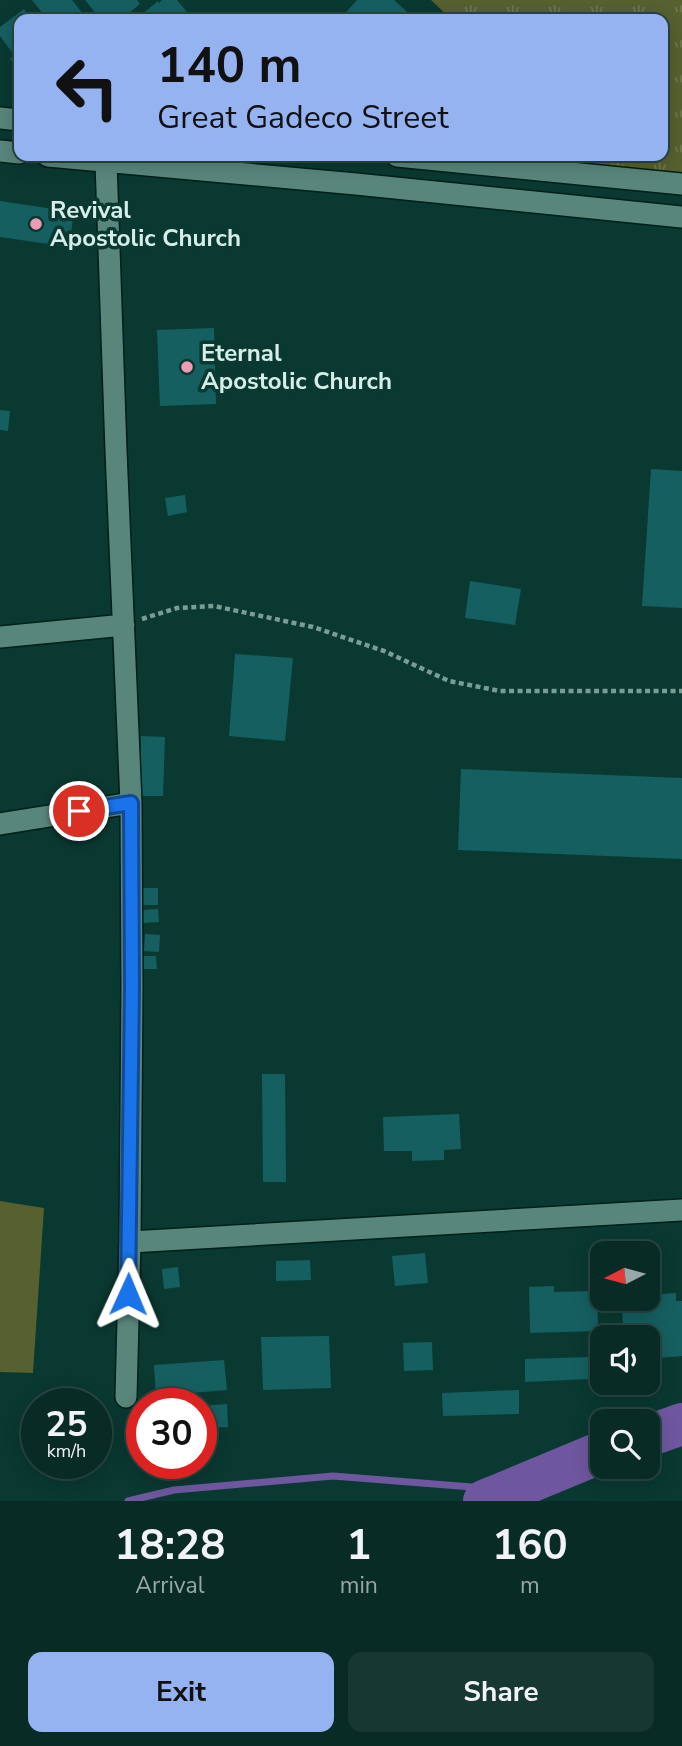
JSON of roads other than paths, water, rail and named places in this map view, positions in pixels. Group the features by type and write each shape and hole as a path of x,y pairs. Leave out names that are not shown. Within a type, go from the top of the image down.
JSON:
{"street":[{"path":"96,161 682,217"},
{"path":"448,161 682,184"},
{"path":"106,162 131,803 132,1002 126,1388"},
{"path":"0,637 124,625"},
{"path":"0,824 131,803"},
{"path":"130,1242 682,1210"}],"waterway":[{"path":"660,1432 682,1424"},
{"path":"484,1501 590,1457"},
{"path":"128,1501 174,1490 333,1476 510,1490"}],"place":[{"name":"Revival Apostolic Church","path":"36,224"},
{"name":"Eternal Apostolic Church","path":"187,367"}]}
